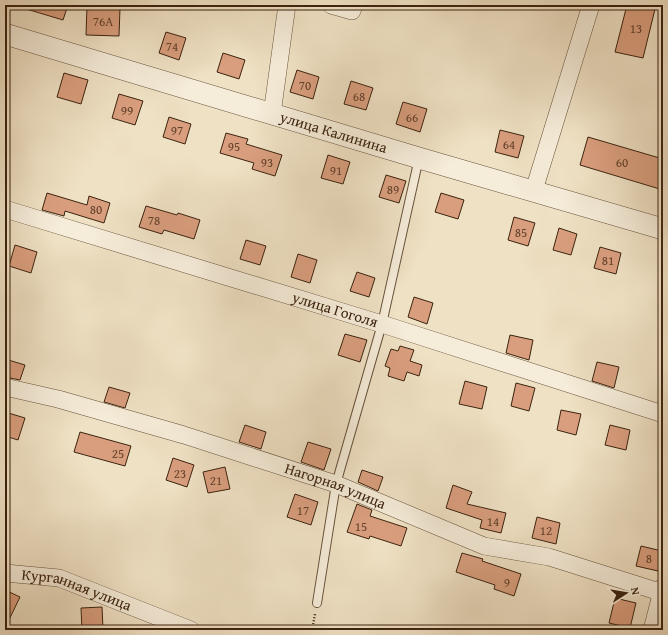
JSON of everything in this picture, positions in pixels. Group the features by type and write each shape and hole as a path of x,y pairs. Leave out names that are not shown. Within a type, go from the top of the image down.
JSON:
{"street":[{"path":"272,114 287,5"},
{"path":"331,5 352,11 354,5"},
{"path":"534,190 591,5"},
{"name":"улица Калинина","path":"5,34 419,158 534,190 663,229"},
{"name":"улица Гоголя","path":"5,209 382,324 663,414"},
{"name":"Нагорная улица","path":"5,387 58,399 184,435 336,484 484,546 549,557 662,591"},
{"name":"Курганная улица","path":"5,572 59,578 191,630"},
{"path":"652,630 662,591"}],"lane":[{"path":"317,604 336,484 382,324 419,158"}],"path":[{"path":"312,630 317,604"}],"building":[{"path":"23,5 68,5 63,20 23,8"},
{"path":"627,5 656,5 643,58 615,52"},
{"path":"87,6 120,8 119,36 86,35"},
{"path":"166,32 186,38 179,60 159,53"},
{"path":"223,53 245,60 239,79 217,72"},
{"path":"297,70 319,77 313,99 290,92"},
{"path":"64,73 88,80 81,104 57,97"},
{"path":"351,81 373,88 366,110 344,104"},
{"path":"119,94 143,101 135,125 112,118"},
{"path":"403,102 427,109 420,132 396,124"},
{"path":"169,117 191,124 185,144 163,137"},
{"path":"500,130 524,136 518,158 495,152"},
{"path":"226,133 248,139 246,144 282,155 275,176 252,169 254,163 220,153"},
{"path":"588,137 663,159 663,190 580,165"},
{"path":"328,155 350,162 343,184 321,178"},
{"path":"386,175 406,181 399,203 379,197"},
{"path":"47,193 87,205 89,196 110,203 104,223 65,211 64,216 42,210"},
{"path":"441,193 464,200 458,219 435,212"},
{"path":"146,206 177,215 178,213 200,220 194,239 164,230 162,234 139,227"},
{"path":"514,217 535,223 528,246 508,240"},
{"path":"559,228 577,234 571,255 553,250"},
{"path":"246,240 266,246 260,265 240,259"},
{"path":"15,245 37,252 31,273 9,266"},
{"path":"600,247 621,253 616,274 594,268"},
{"path":"298,254 317,260 310,283 291,277"},
{"path":"357,272 375,278 369,297 350,291"},
{"path":"414,297 433,303 427,324 408,317"},
{"path":"345,334 367,340 360,362 338,355"},
{"path":"510,335 533,340 529,360 506,353"},
{"path":"400,346 414,350 410,361 422,365 419,376 407,372 404,381 388,376 390,368 385,366 391,349 398,351"},
{"path":"5,359 25,365 20,380 5,377"},
{"path":"597,362 619,367 614,388 592,381"},
{"path":"465,381 487,387 482,409 459,404"},
{"path":"516,383 535,388 529,411 511,406"},
{"path":"109,387 130,393 125,408 104,402"},
{"path":"561,410 581,414 576,435 557,430"},
{"path":"5,412 25,418 18,440 5,436"},
{"path":"245,425 266,432 261,449 239,442"},
{"path":"610,425 630,430 626,450 605,445"},
{"path":"80,432 131,446 125,466 74,452"},
{"path":"308,442 331,449 324,470 301,462"},
{"path":"173,458 194,465 187,487 166,480"},
{"path":"225,467 230,489 208,493 203,472"},
{"path":"362,470 383,477 378,491 358,482"},
{"path":"453,485 472,492 467,504 506,513 501,533 480,528 482,520 446,508"},
{"path":"295,494 318,502 311,525 287,517"},
{"path":"357,504 372,510 370,516 407,528 401,546 370,536 369,539 347,532"},
{"path":"537,517 560,523 556,544 532,538"},
{"path":"641,546 662,551 658,571 636,566"},
{"path":"462,553 483,559 482,561 521,574 514,596 494,589 495,585 456,572"},
{"path":"5,590 20,597 5,628"},
{"path":"615,598 636,603 630,628 609,623"},
{"path":"102,607 103,630 82,630 81,608"}]}
